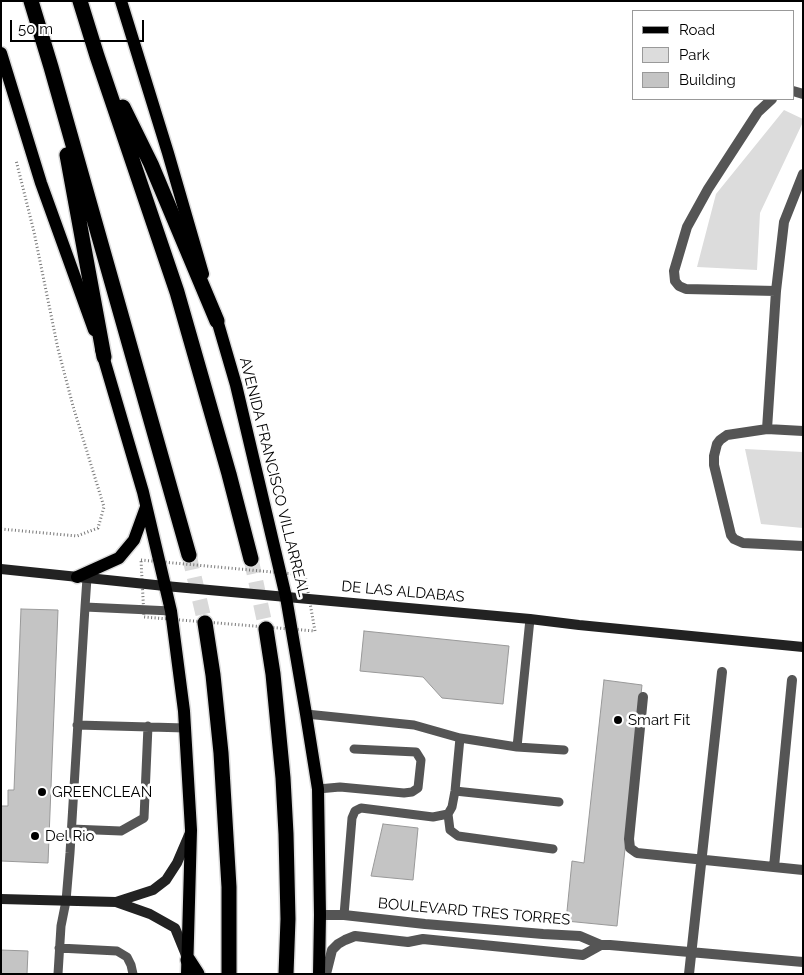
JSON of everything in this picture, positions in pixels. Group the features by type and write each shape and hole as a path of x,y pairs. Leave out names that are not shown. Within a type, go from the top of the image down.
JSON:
{"highway":[{"path":"31,1 189,554"},
{"path":"80,1 177,292 229,474 251,559"},
{"path":"97,56 151,164 217,321"},
{"path":"51,67 104,357"},
{"path":"205,623 213,675 221,752 229,887 229,974"},
{"path":"266,629 273,674 286,824 288,919 286,974"},
{"path":"188,967 197,974"}],"main road":[{"name":"AVENIDA FRANCISCO VILLARREAL","path":"121,1 236,385 286,597 318,790 319,974"},
{"path":"1,53 42,183 104,357 146,507 171,615 186,728 191,830 188,967"},
{"path":"82,577 119,558 134,540 146,507"}],"street":[{"path":"771,100 758,112 708,189 688,227 674,272 675,281 679,286 686,289 776,291"},
{"path":"767,429 776,291 784,222 803,174"},
{"path":"803,431 767,429 727,436 717,444 714,456 714,465 731,535 738,542 743,543 803,546"},
{"name":"DE LAS ALDABAS","path":"1,569 803,647"},
{"path":"690,974 722,672"},
{"path":"774,867 792,680"},
{"path":"644,697 629,839 630,848 637,853 803,870"},
{"path":"116,902 153,890 166,880 177,863 191,830"},
{"path":"1,899 116,902 150,914 175,928 188,967"},
{"name":"BOULEVARD TRES TORRES","path":"320,915 344,915 425,924 580,936 600,946 610,945 803,962"},
{"path":"423,939 425,924"},
{"path":"326,974 332,950 338,944 355,936 408,942 423,939 583,955 600,946"}],"lane":[{"path":"58,974 61,926 66,900 85,607 82,577"},
{"path":"85,607 171,615"},
{"path":"517,747 530,619"},
{"path":"306,714 414,725 460,738 517,747 564,750"},
{"path":"77,725 186,728"},
{"path":"71,829 120,831 144,818 148,726"},
{"path":"460,738 455,791 452,808 448,814 450,830 458,836 552,849"},
{"path":"318,790 340,787 404,793 412,792 418,788 421,760 416,752 354,749"},
{"path":"455,791 559,802"},
{"path":"344,915 352,818 355,811 361,808 433,817 448,814"},
{"path":"59,948 117,951 127,957 133,974"}],"path":[{"path":"1,529 77,536 98,528 104,507 72,406 58,350 34,232 16,160"},
{"path":"142,560 305,575"},
{"path":"144,617 171,615 315,631"}],"green space":[{"path":"784,110 803,119 803,122 760,213 757,270 697,267 716,194"},
{"path":"745,449 803,452 803,528 761,524"}],"building":[{"path":"21,609 58,610 48,863 1,861 1,806 8,806 8,790 14,790"},
{"path":"364,631 509,646 503,704 442,698 423,677 360,671"},
{"path":"604,680 642,685 617,926 566,921 572,861 584,863"},
{"path":"383,824 418,828 413,880 371,876"},
{"path":"1,950 28,951 27,974 1,974"}],"tunnel":[{"path":"189,555 205,623"},
{"path":"251,559 266,629"}],"place":[{"name":"Smart Fit","path":"618,720"},
{"name":"GREENCLEAN","path":"42,792"},
{"name":"Del Rio","path":"35,836"}]}
